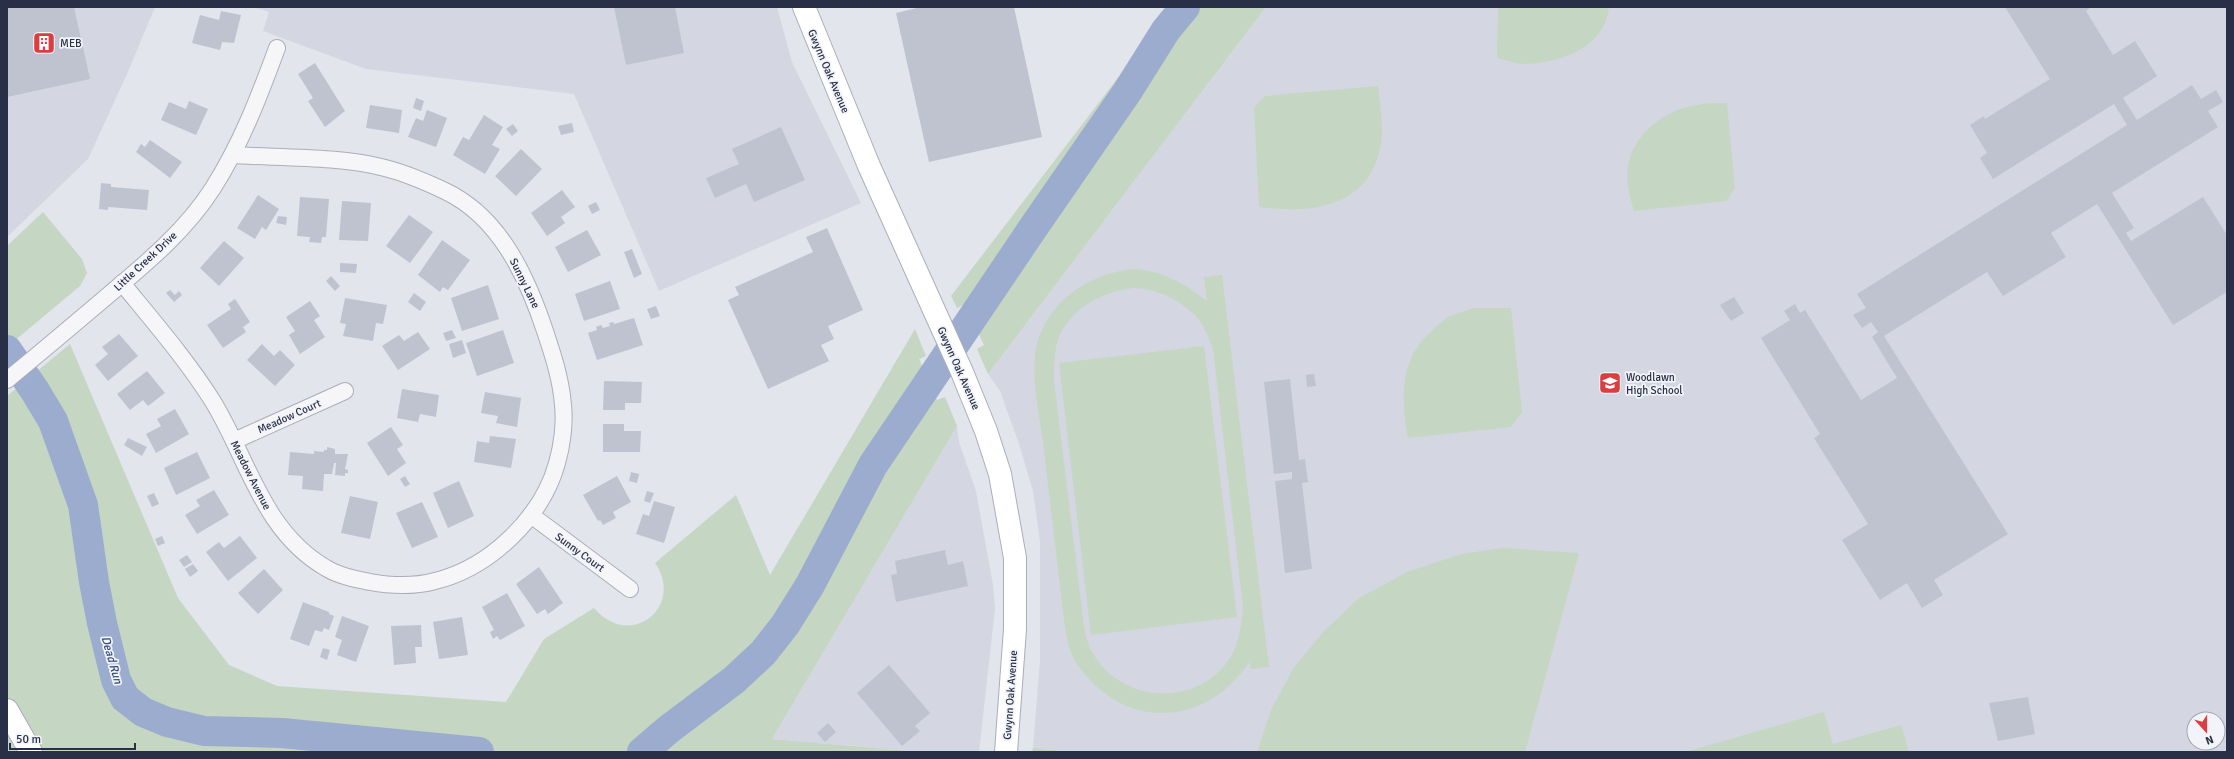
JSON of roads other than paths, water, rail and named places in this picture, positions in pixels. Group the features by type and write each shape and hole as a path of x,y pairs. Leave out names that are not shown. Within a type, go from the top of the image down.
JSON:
{"street":[{"name":"Gwynn Oak Avenue","path":"804,7 866,159 962,372 986,431 1000,474 1014,558 1015,629 1006,752"},
{"name":"Little Creek Drive","path":"7,380 162,248 186,222 212,190 232,155 250,120 277,48"},
{"name":"Sunny Lane","path":"232,155 350,162 384,167 449,192 475,212 496,233 517,262 532,294 557,366 564,407 562,437 557,464 547,488 531,515"},
{"name":"Meadow Avenue","path":"122,283 195,375 214,403 234,441 266,509 282,530 300,549 327,568 352,579 380,584 409,586 436,581 464,570 490,554 531,515"},
{"name":"Meadow Court","path":"234,441 344,392"},
{"name":"Sunny Court","path":"531,515 630,589"},
{"path":"7,710 31,752"}],"waterway":[{"path":"642,752 669,729 734,680 763,653 785,625 810,585 873,465 1127,92 1166,30 1185,7"},
{"name":"Dead Run","path":"7,350 35,391 53,421 83,505 94,582 102,623 116,680 125,698 143,712 167,722 204,731 282,733 479,752"}],"place":[{"name":"MEB","path":"44,43"},
{"name":"Woodlawn High School","path":"1610,383"}]}
